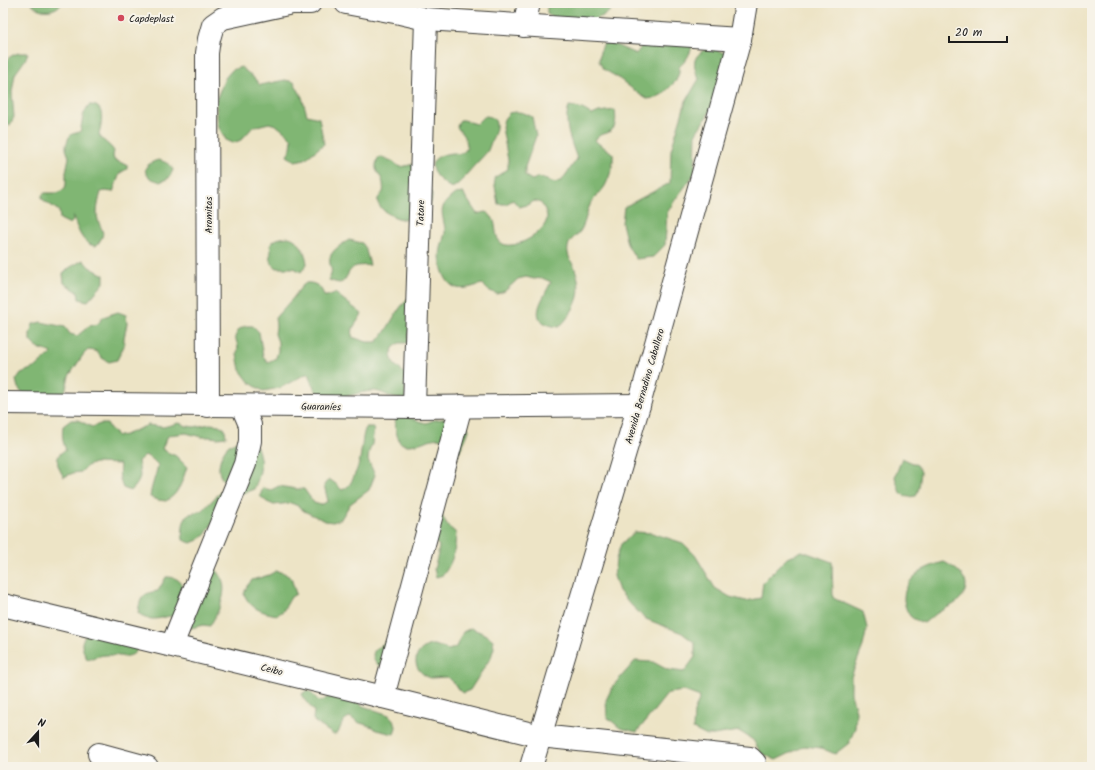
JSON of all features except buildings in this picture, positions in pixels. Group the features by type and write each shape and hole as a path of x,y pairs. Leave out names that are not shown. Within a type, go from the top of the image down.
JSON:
{"street":[{"name":"Aromitas","path":"208,406 207,53 209,38 213,26 224,18 292,3 310,3"},
{"path":"346,3 426,19 740,39"},
{"path":"524,26 529,3"},
{"name":"Avenida Bernadino Caballero","path":"531,767 639,405 740,39 746,3"},
{"name":"Tatare","path":"414,407 426,19"},
{"name":"Guaraníes","path":"3,403 414,407 639,405"},
{"path":"172,645 245,464 250,441 250,425 242,406"},
{"path":"383,697 462,406"},
{"name":"Ceibo","path":"3,605 540,736 750,758 754,763 754,767"},
{"path":"110,760 147,767"}],"green space":[{"path":"30,3 63,3 55,9 42,10"},
{"path":"547,3 613,3 610,11 603,16 587,22 554,19 547,14"},
{"path":"679,37 687,41 692,47 691,50 679,67 679,73 676,81 663,94 655,98 647,99 639,94 617,77 603,69 599,61 600,52 604,43 613,44 636,54 641,47 649,44 665,46"},
{"path":"706,49 714,49 729,55 718,99 696,133 695,173 667,213 665,245 653,257 636,259 627,244 622,223 624,207 670,183 671,150 686,101 699,79 695,70 696,59 701,52"},
{"path":"19,53 28,53 15,74 12,92 14,117 10,125 3,124 3,66 10,57"},
{"path":"241,67 260,85 285,80 294,82 302,97 307,115 319,118 324,144 305,159 295,161 287,156 291,148 292,139 276,125 269,123 253,127 241,140 233,143 226,140 218,126 216,100 225,78 232,70"},
{"path":"89,105 95,106 101,111 102,116 99,135 114,151 114,160 127,165 127,169 120,173 113,192 101,192 97,214 103,233 96,246 87,243 78,231 73,216 73,221 70,224 60,219 59,211 42,199 42,195 45,193 58,193 65,188 69,157 66,145 72,134 80,132 83,115"},
{"path":"569,106 581,109 592,115 599,112 615,110 616,119 612,130 601,135 595,140 613,154 612,166 605,186 593,200 582,228 572,239 568,247 568,254 577,275 579,293 572,311 559,327 548,325 542,321 539,316 538,310 540,304 551,282 542,278 534,279 526,277 518,279 505,291 497,294 488,290 482,284 466,288 457,288 452,286 445,277 441,265 440,253 445,233 442,211 446,202 455,194 463,193 477,214 485,212 490,214 493,218 496,234 500,242 503,244 509,245 522,242 542,229 547,218 546,212 541,203 534,201 519,207 513,200 506,204 498,204 494,178 508,169 508,160 502,127 504,119 509,113 521,112 532,117 536,136 525,167 525,176 532,180 539,177 555,183 562,180 577,159 567,126 567,113"},
{"path":"486,116 491,117 496,122 495,132 488,151 459,184 452,188 437,177 432,164 437,158 443,155 452,153 459,154 466,150 467,143 457,127 460,120 476,124"},
{"path":"382,157 401,167 414,164 429,185 432,193 431,202 425,211 411,220 404,220 384,211 378,203 378,200 383,192 383,183 377,172 376,163 378,158"},
{"path":"159,160 166,162 173,170 169,178 160,182 152,179 146,173 146,167 148,165"},
{"path":"289,237 299,244 305,256 307,264 301,272 294,268 277,268 270,259 270,246 273,241"},
{"path":"349,240 362,243 365,247 370,265 354,267 342,282 337,283 329,280 331,275 330,260 333,252"},
{"path":"83,260 89,267 104,275 104,283 88,301 79,299 78,292 64,283 63,274 69,268"},
{"path":"306,283 312,283 318,286 322,290 324,296 335,293 362,314 353,328 352,337 367,342 377,342 382,337 401,307 411,297 408,343 399,343 393,348 391,356 394,364 407,376 405,399 393,398 375,391 334,398 326,397 319,394 314,388 309,373 280,388 263,391 250,383 240,370 237,354 238,346 235,337 238,330 245,326 253,326 259,332 263,356 268,362 276,358 278,342 275,334 275,318"},
{"path":"118,312 126,315 127,323 124,346 117,360 109,362 102,358 96,351 88,350 69,376 65,392 58,396 24,395 18,388 16,380 21,373 36,367 52,353 36,347 30,341 30,333 33,324 41,322 65,327 70,334 77,336 89,326 98,324 103,317"},
{"path":"404,415 426,423 434,420 450,418 465,422 469,430 445,480 444,439 434,439 414,445 400,443 397,436 395,420 396,416"},
{"path":"71,420 78,420 92,427 100,424 107,424 118,436 125,435 148,425 163,427 179,423 194,427 210,424 219,425 225,429 226,437 202,437 186,433 169,435 162,449 176,456 187,467 182,482 171,498 166,501 150,497 158,465 145,455 138,461 140,477 135,487 131,491 123,488 119,470 120,464 95,463 87,466 81,472 73,473 64,477 58,466 58,457 60,453 66,450 62,432 63,426"},
{"path":"366,427 374,427 368,460 375,475 369,490 350,504 341,519 333,522 325,521 291,503 274,505 267,502 260,496 263,488 271,490 279,486 304,489 314,503 321,505 328,501 324,485 329,479 342,490 352,481 357,470"},
{"path":"241,440 257,447 259,453 261,463 254,489 230,496 205,535 191,543 183,540 182,533 184,521 187,515 203,510 228,484 222,478 220,473 220,461 223,453 230,444"},
{"path":"902,458 917,465 921,472 919,488 916,496 908,497 900,493 895,477"},
{"path":"440,513 449,527 456,533 456,539 450,565 443,575 436,577 434,569 439,546 434,540"},
{"path":"635,532 652,533 683,543 695,555 715,588 730,597 746,601 761,598 763,582 787,558 802,551 832,562 833,598 863,612 867,628 863,646 851,677 851,694 856,711 855,728 849,743 835,754 821,748 805,746 776,760 761,753 753,740 739,731 707,736 693,729 694,712 700,697 684,691 668,693 637,732 620,728 607,717 606,700 613,686 635,661 653,662 668,670 684,672 695,657 695,643 682,633 646,619 619,591 614,576 616,559 621,544"},
{"path":"944,562 960,573 966,583 966,589 956,603 937,613 924,623 910,616 907,611 904,600 905,590 913,578 921,571"},
{"path":"214,568 219,573 223,581 224,588 222,601 210,626 203,625 187,629 170,616 150,619 138,613 143,597 148,593 158,591 166,577 178,580 185,590"},
{"path":"276,571 284,573 291,578 296,594 291,597 283,611 277,615 266,613 257,609 250,603 244,594 247,586 252,580 269,575"},
{"path":"471,628 487,635 493,640 494,648 491,657 470,690 463,693 447,677 431,678 420,671 416,663 416,657 422,649 431,645 436,645 449,650 456,647 463,632"},
{"path":"89,631 138,647 136,652 129,656 104,655 87,659 83,651 82,641"},
{"path":"388,640 381,667 374,660 373,655 376,649"},
{"path":"306,691 310,692 319,701 323,701 330,697 343,697 389,715 395,722 396,727 394,734 376,730 373,727 357,722 350,717 343,721 338,733 334,735 313,719 314,711 303,698 302,694"}],"place":[{"name":"Capdeplast","path":"121,18"}]}
